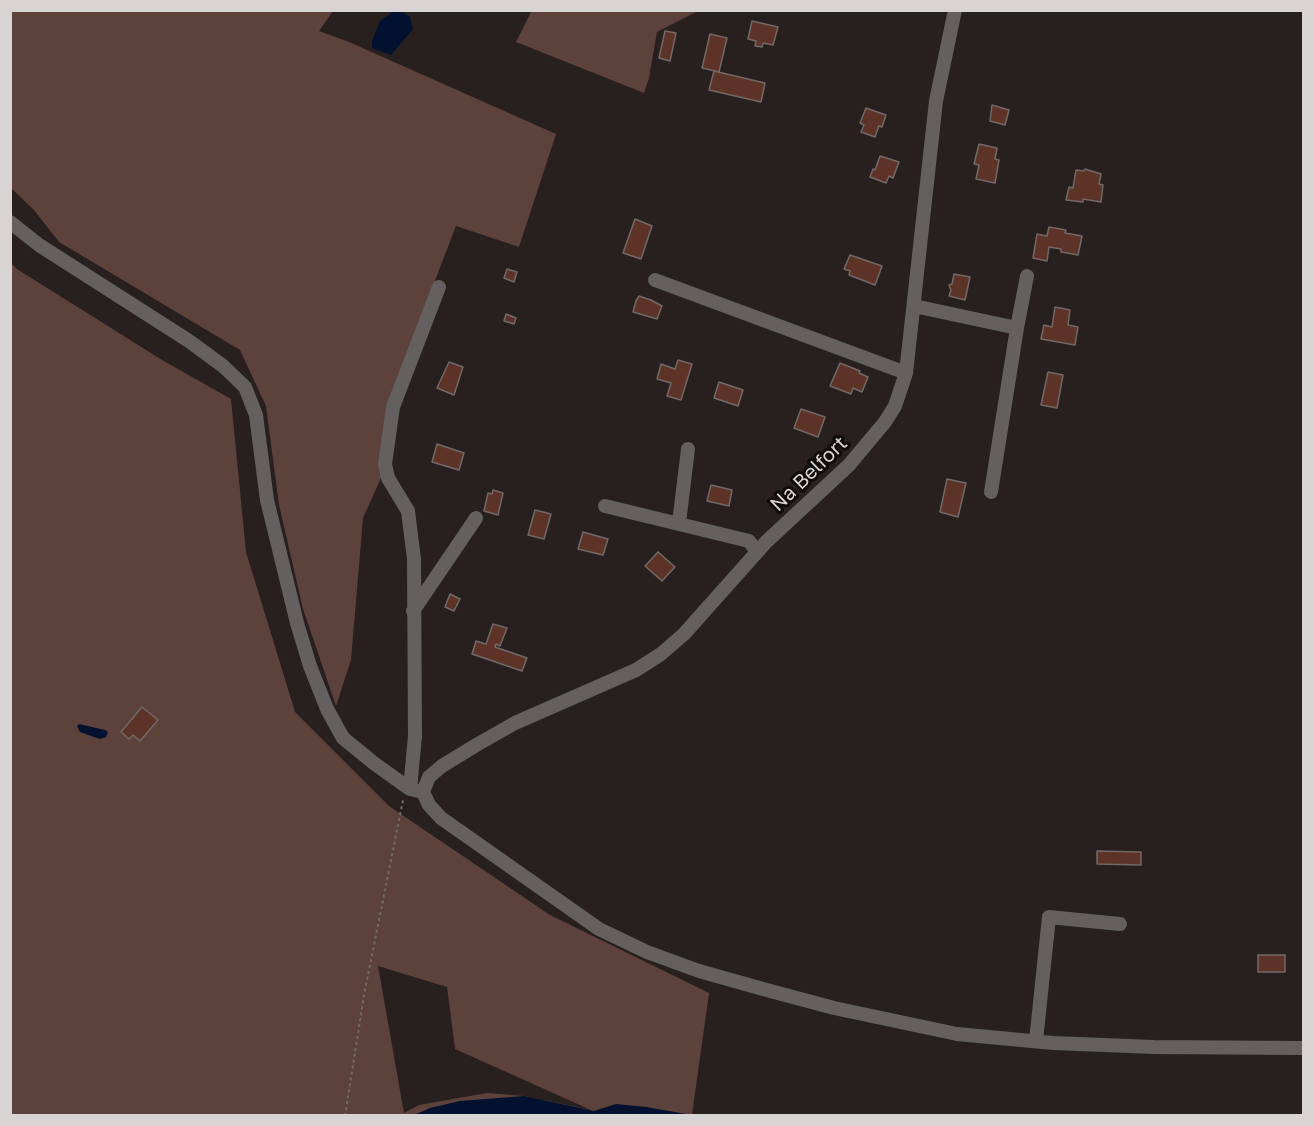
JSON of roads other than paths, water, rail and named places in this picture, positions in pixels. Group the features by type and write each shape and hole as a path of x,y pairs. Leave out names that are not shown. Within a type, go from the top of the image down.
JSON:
{"street":[{"name":"Na Belfort","path":"417,790 442,766 515,723 636,670 661,654 684,634 757,552 849,465 872,440 895,405 906,373 936,101 955,10"},
{"path":"10,222 39,245 189,341 223,366 245,387 256,415 267,500 294,612 310,666 327,709 343,738 375,765 417,790 441,818 599,929 647,952 699,971 834,1008 957,1034 1154,1047 1304,1048"},
{"path":"991,492 1027,276"},
{"path":"655,280 906,373"},
{"path":"417,790 414,559 408,511 388,478 385,464 393,407 440,287"},
{"path":"914,306 1017,328"},
{"path":"679,524 688,449"},
{"path":"605,506 749,541 757,552"},
{"path":"413,611 476,518"},
{"path":"1036,1041 1049,917 1120,924"}],"water":[{"path":"394,11 402,11 410,17 413,29 391,55 372,48 372,41 380,21"},
{"path":"79,724 108,732 106,737 100,739 80,732 77,726"},
{"path":"524,1096 594,1111 616,1104 692,1115 414,1115 430,1108 460,1101"}]}
